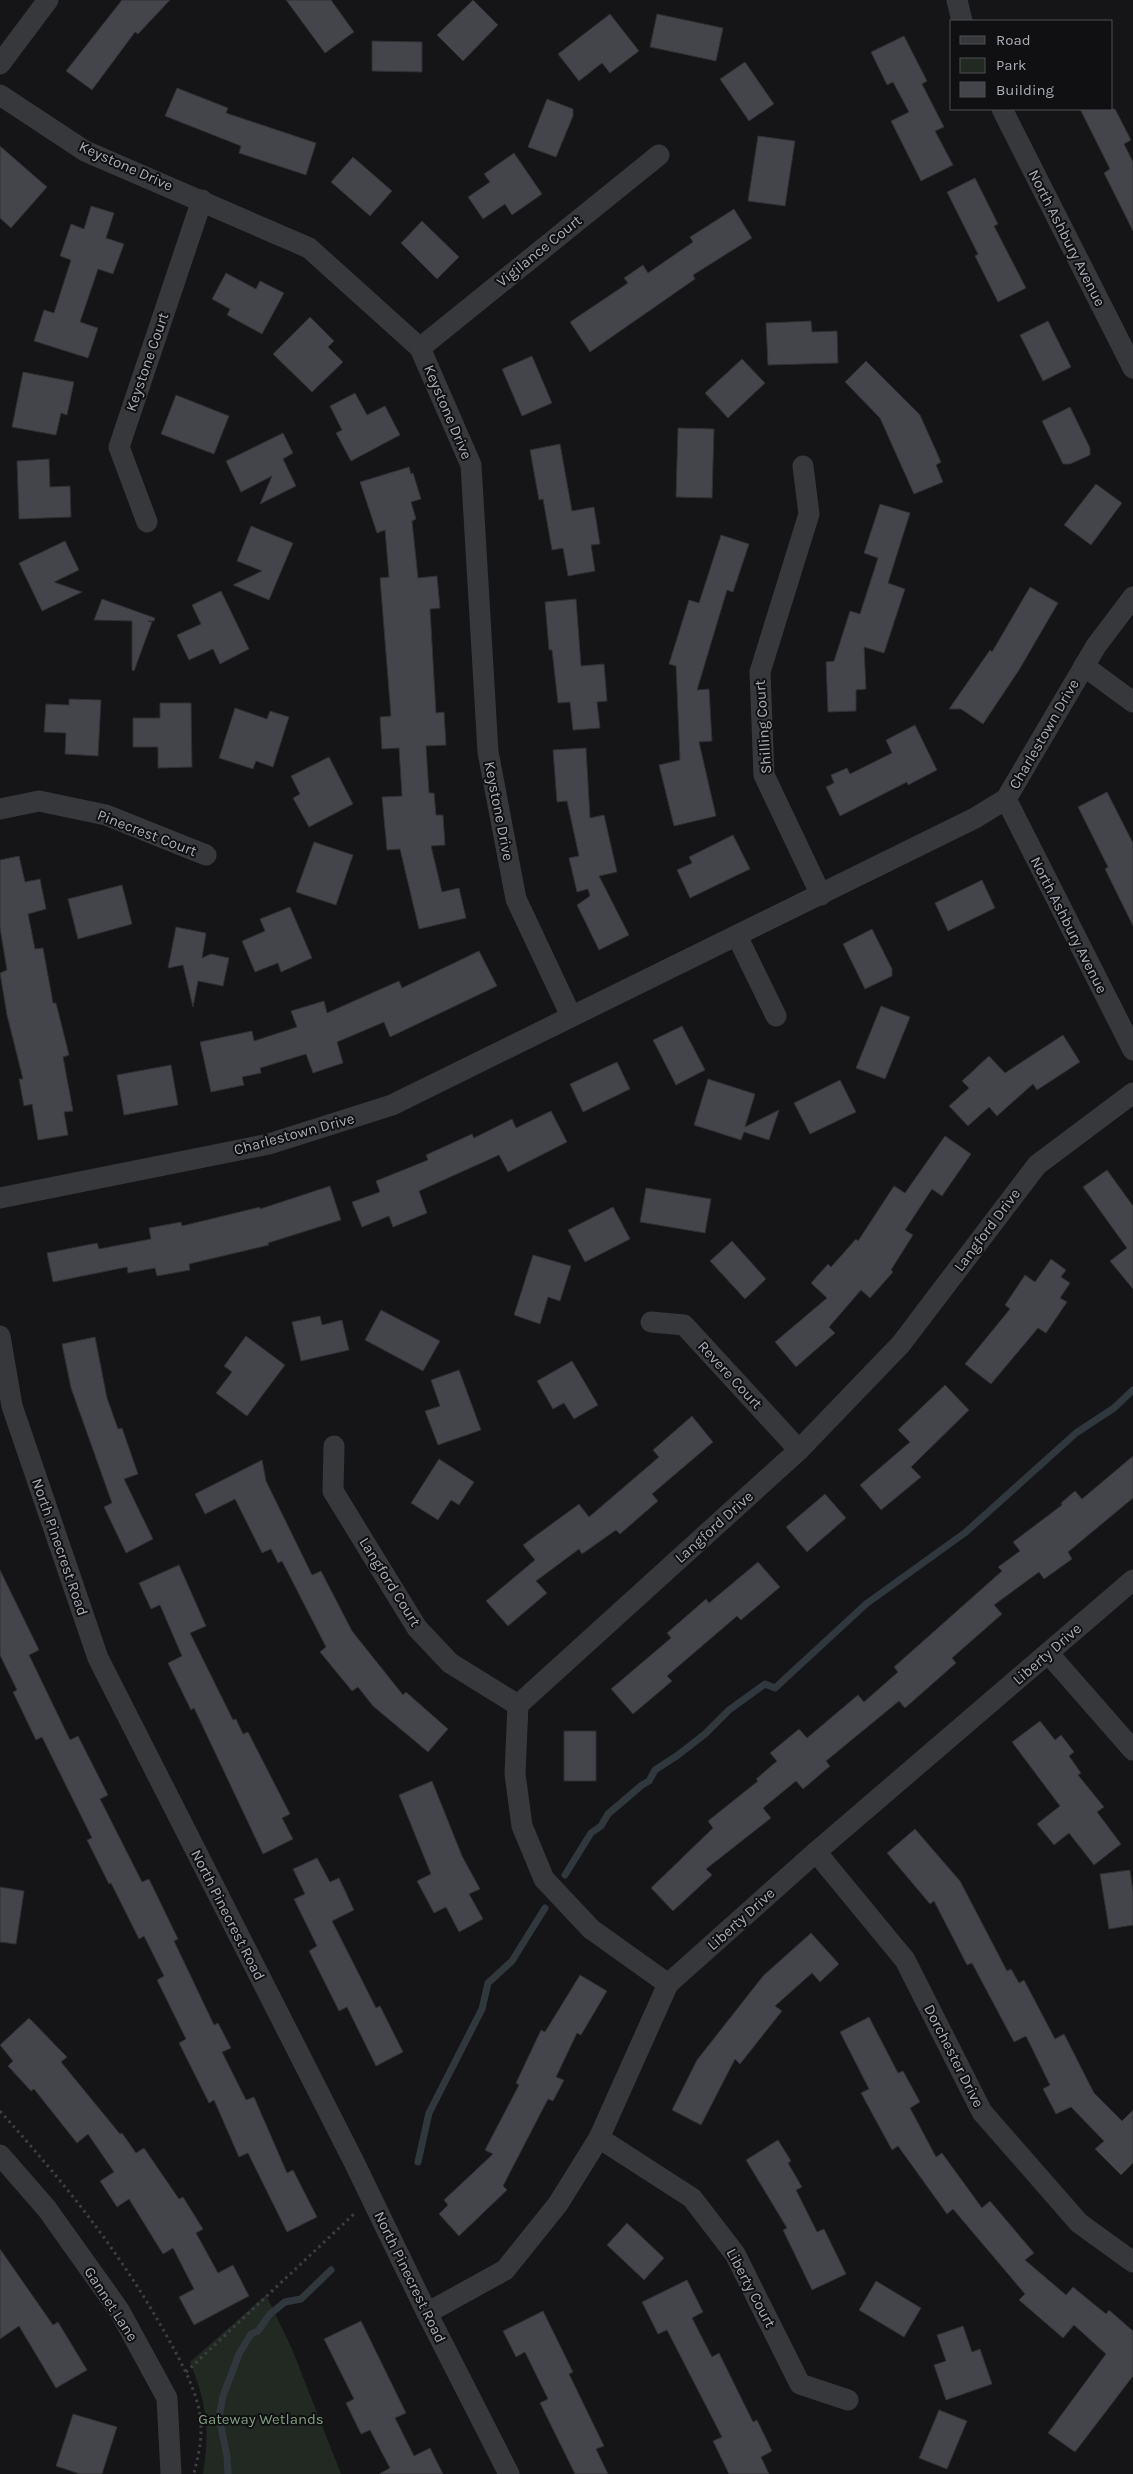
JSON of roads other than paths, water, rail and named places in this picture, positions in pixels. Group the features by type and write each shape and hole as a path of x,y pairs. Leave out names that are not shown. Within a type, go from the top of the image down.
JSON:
{"street":[{"path":"0,64 48,0"},
{"path":"957,0 962,20"},
{"name":"Keystone Drive","path":"0,95 85,151 202,200 309,248 420,348 471,465 488,752 516,899 571,1016"},
{"name":"North Ashbury Avenue","path":"1003,110 1133,368"},
{"name":"Vigilance Court","path":"420,348 659,155"},
{"name":"Keystone Court","path":"147,522 119,448 202,200"},
{"name":"Shilling Court","path":"803,466 809,514 760,672 760,682 764,775 821,895"},
{"name":"Charlestown Drive","path":"0,1198 269,1144 392,1105 975,818 1006,799 1096,646 1133,598"},
{"path":"1084,666 1133,702"},
{"name":"North Ashbury Avenue","path":"1006,799 1133,1050"},
{"name":"Pinecrest Court","path":"0,809 39,801 106,815 206,855"},
{"path":"737,936 776,1016"},
{"name":"Langford Drive","path":"518,1705 799,1450 901,1344 1037,1165 1133,1093"},
{"name":"Revere Court","path":"651,1322 684,1324 799,1450"},
{"name":"North Pinecrest Road","path":"0,1336 12,1406 98,1658 371,2196 427,2313 509,2474"},
{"name":"Langford Court","path":"334,1446 333,1491 417,1628 450,1664 518,1705"},
{"name":"Liberty Drive","path":"427,2313 505,2270 558,2204 599,2138 668,1984 816,1852 1133,1580"},
{"path":"1048,1653 1133,1750"},
{"path":"518,1705 515,1774 522,1826 544,1879 591,1929 668,1984"},
{"name":"Dorchester Drive","path":"816,1852 905,1960 982,2112 1079,2223 1133,2262"},
{"name":"Liberty Court","path":"599,2138 692,2198 735,2254 800,2384 848,2400"},
{"name":"Gannet Lane","path":"0,2155 47,2209 119,2310 167,2398 171,2474"}],"waterway":[{"path":"565,1875 591,1833 601,1826 608,1814 649,1781 655,1770 705,1734 729,1710 765,1684 775,1688 866,1604 966,1532 1076,1433 1114,1408 1133,1390"},
{"path":"418,2162 429,2113 482,2009 488,1983 512,1961 545,1908"},
{"path":"228,2474 227,2456 219,2417 223,2396 239,2354 251,2334 258,2331 270,2314 285,2302 301,2299 331,2270"}],"park label":[{"name":"Gateway Wetlands","path":"261,2419"}]}
